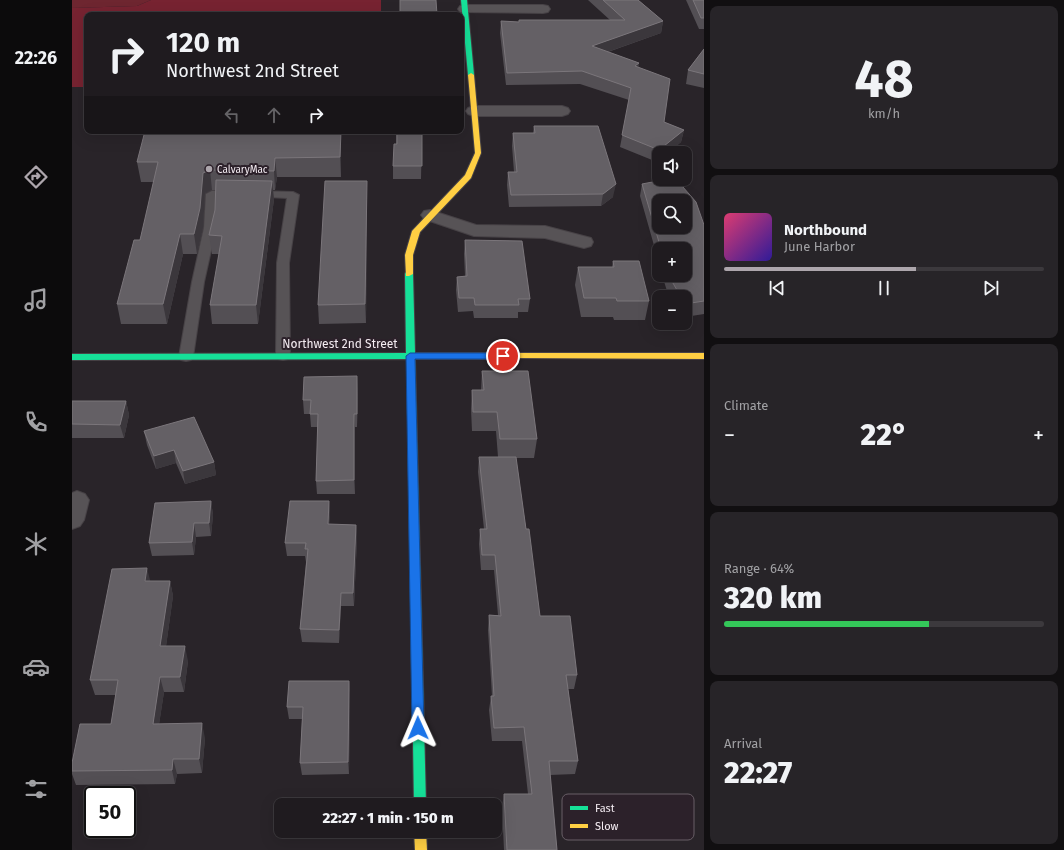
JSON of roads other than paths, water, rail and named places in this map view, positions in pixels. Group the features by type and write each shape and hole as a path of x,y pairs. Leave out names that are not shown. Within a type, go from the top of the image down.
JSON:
{"main road":[{"path":"420,798 409,255 416,231 430,214 468,176 478,153 464,5"},
{"name":"Northwest 2nd Street","path":"72,357 704,356"},
{"path":"420,838 421,850"}],"street":[{"path":"464,5 543,9"},
{"path":"474,111 562,111"},
{"path":"430,214 474,230 545,232 584,242"}],"lane":[{"path":"186,357 198,282 210,228 212,194 292,195 283,263 283,356"}],"place":[{"name":"CalvaryMac","path":"209,169"}]}
